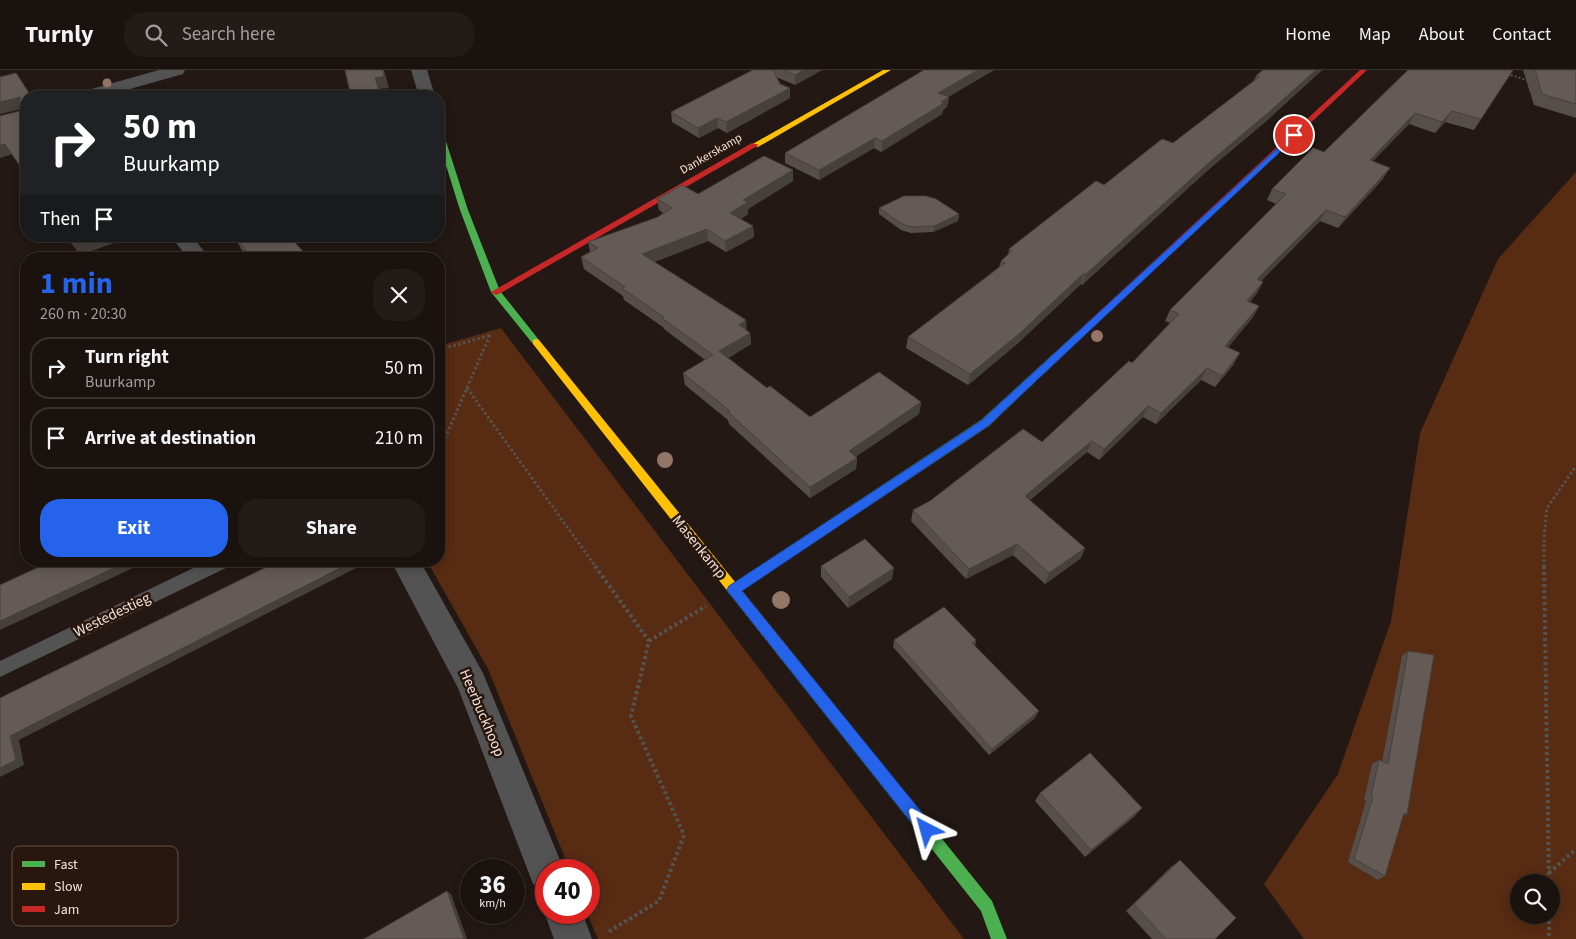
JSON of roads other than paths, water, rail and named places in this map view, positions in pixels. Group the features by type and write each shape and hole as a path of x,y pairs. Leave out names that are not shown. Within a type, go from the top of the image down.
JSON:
{"street":[{"path":"108,90 177,70"},
{"path":"419,70 425,90"},
{"name":"Dankerskamp","path":"496,292 888,70"},
{"path":"734,590 985,423 1364,70"},
{"name":"Masenkamp","path":"445,151 464,210 496,292 987,906 999,939"},
{"path":"186,242 194,252"},
{"name":"Heerbuckhoop","path":"407,567 472,683 541,859"},
{"path":"575,924 588,937"}],"lane":[{"name":"Westedestieg","path":"0,669 212,567"}]}
